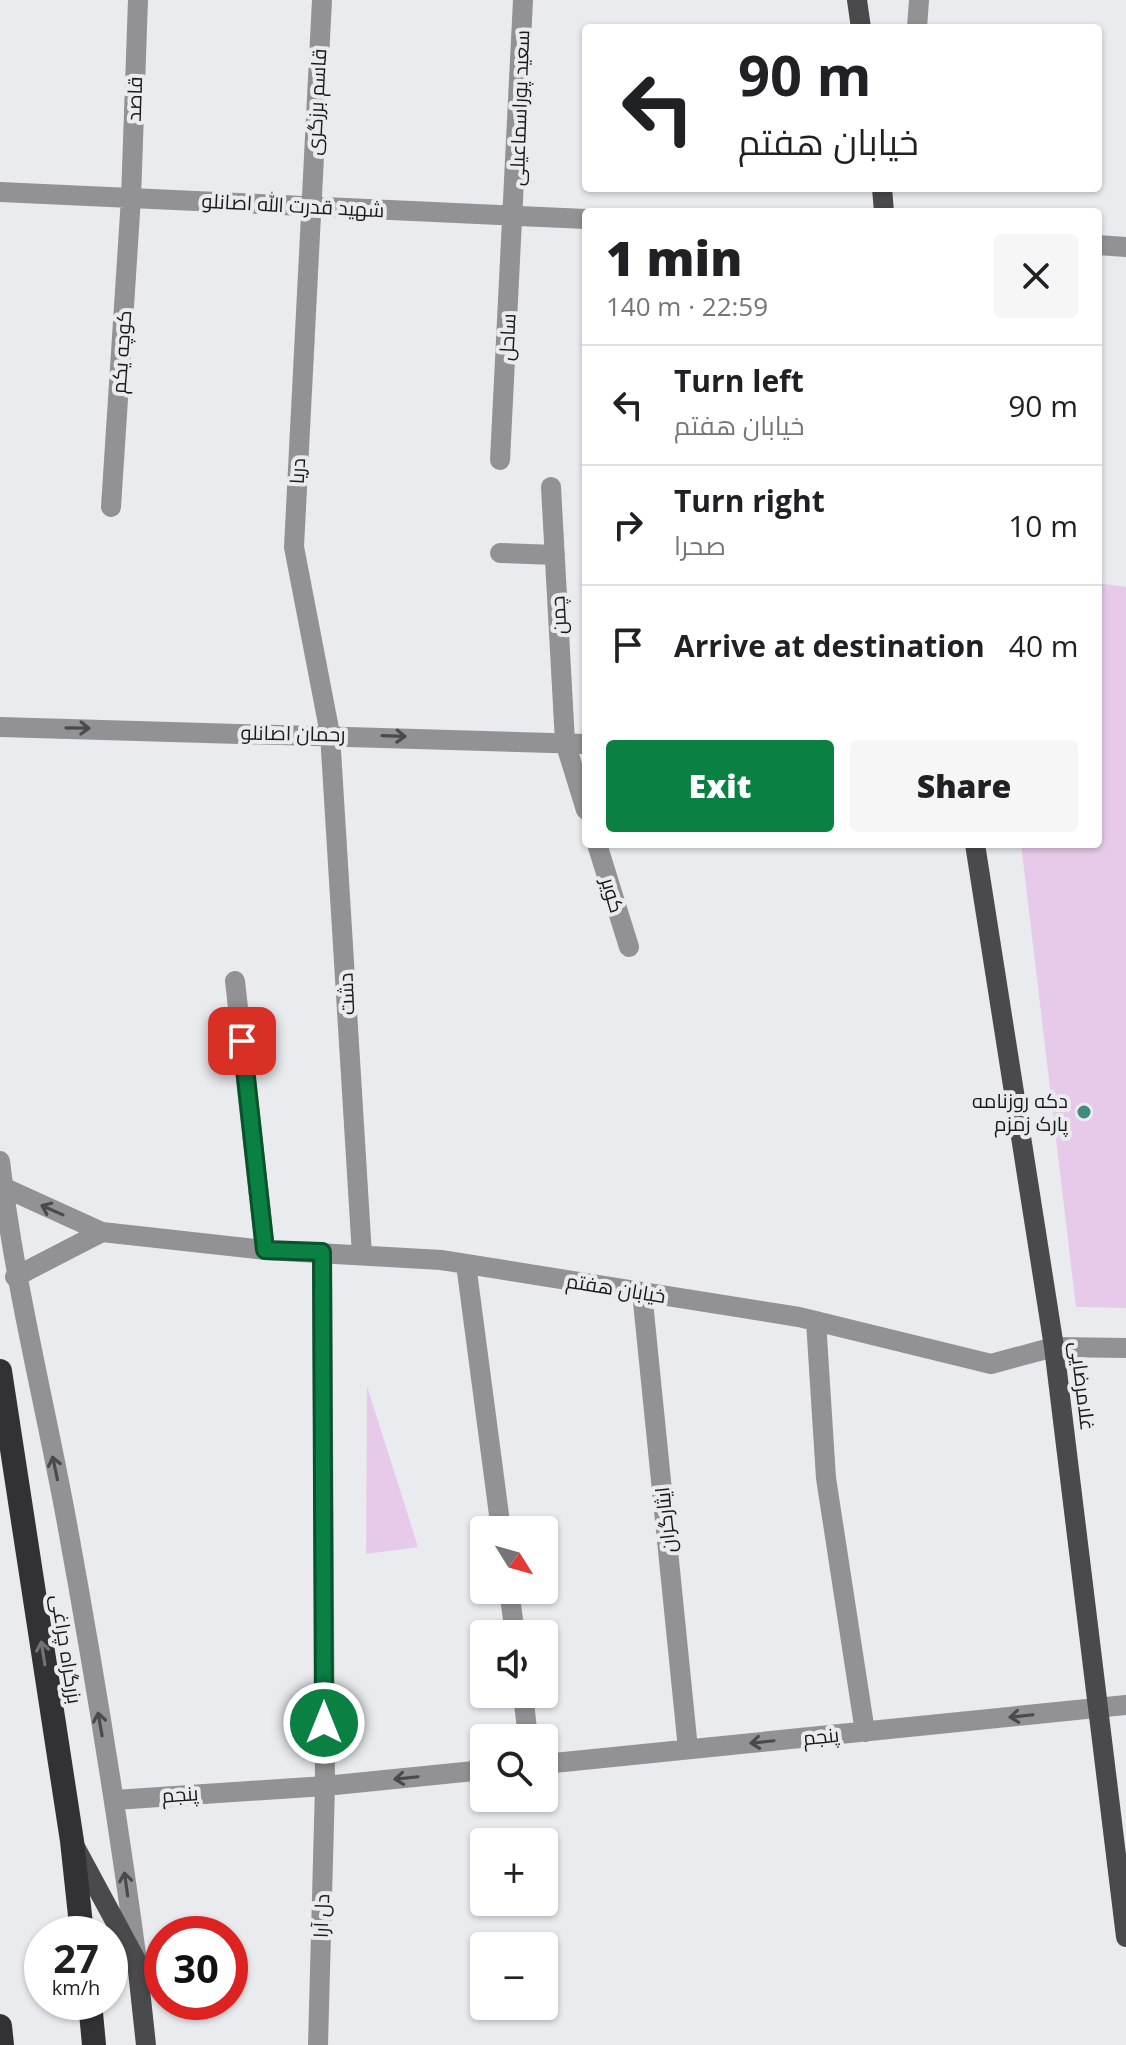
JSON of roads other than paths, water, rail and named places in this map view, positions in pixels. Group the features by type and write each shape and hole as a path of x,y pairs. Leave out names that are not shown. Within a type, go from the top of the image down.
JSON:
{"highway":[{"name":"بزرگراه چراغی","path":"0,1371 72,1841 80,1916"},
{"path":"92,2020 94,2045"},
{"path":"0,2026 2,2045"}],"main road":[{"path":"857,0 860,24"},
{"name":"غلامرضایی","path":"976,848 1054,1347 1126,1937"},
{"path":"72,1841 137,1962 146,2045"}],"street":[{"name":"قاصد","path":"131,198 138,0"},
{"name":"قاسم برزگری","path":"311,205 322,0"},
{"name":"سعید پوراسماعیلی","path":"515,215 523,0"},
{"path":"917,24 919,0"},
{"name":"شهید قدرت الله اصانلو","path":"0,192 582,219"},
{"name":"کوچه یکم","path":"111,507 131,198"},
{"name":"دریا","path":"311,205 294,547 330,734"},
{"name":"ساحل","path":"500,460 515,215"},
{"path":"1102,245 1126,247"},
{"name":"چمن","path":"551,487 555,555 576,743"},
{"path":"500,553 555,555"},
{"name":"رحمان اصانلو","path":"0,727 576,743"},
{"name":"دشت","path":"330,734 362,1255"},
{"path":"576,743 582,783"},
{"name":"کویر","path":"598,848 629,947"},
{"path":"235,981 265,1250"},
{"path":"0,1161 15,1277 66,1518 115,1800 137,1962"},
{"path":"3,1187 102,1232"},
{"path":"15,1277 102,1232"},
{"name":"خیابان هفتم","path":"102,1232 265,1250 466,1264 816,1321 991,1364 1054,1347 1126,1348"},
{"name":"دل آرا","path":"318,2045 325,1786 322,1252"},
{"path":"466,1264 499,1516"},
{"name":"ایثارگران","path":"642,1292 688,1749"},
{"path":"816,1321 826,1478 865,1732"},
{"name":"پنجم","path":"558,1763 1126,1705"},
{"name":"پنجم","path":"115,1800 325,1786 470,1771"}],"place":[{"name":"دکه روزنامه پارک زمزم","path":"1084,1112"}]}
